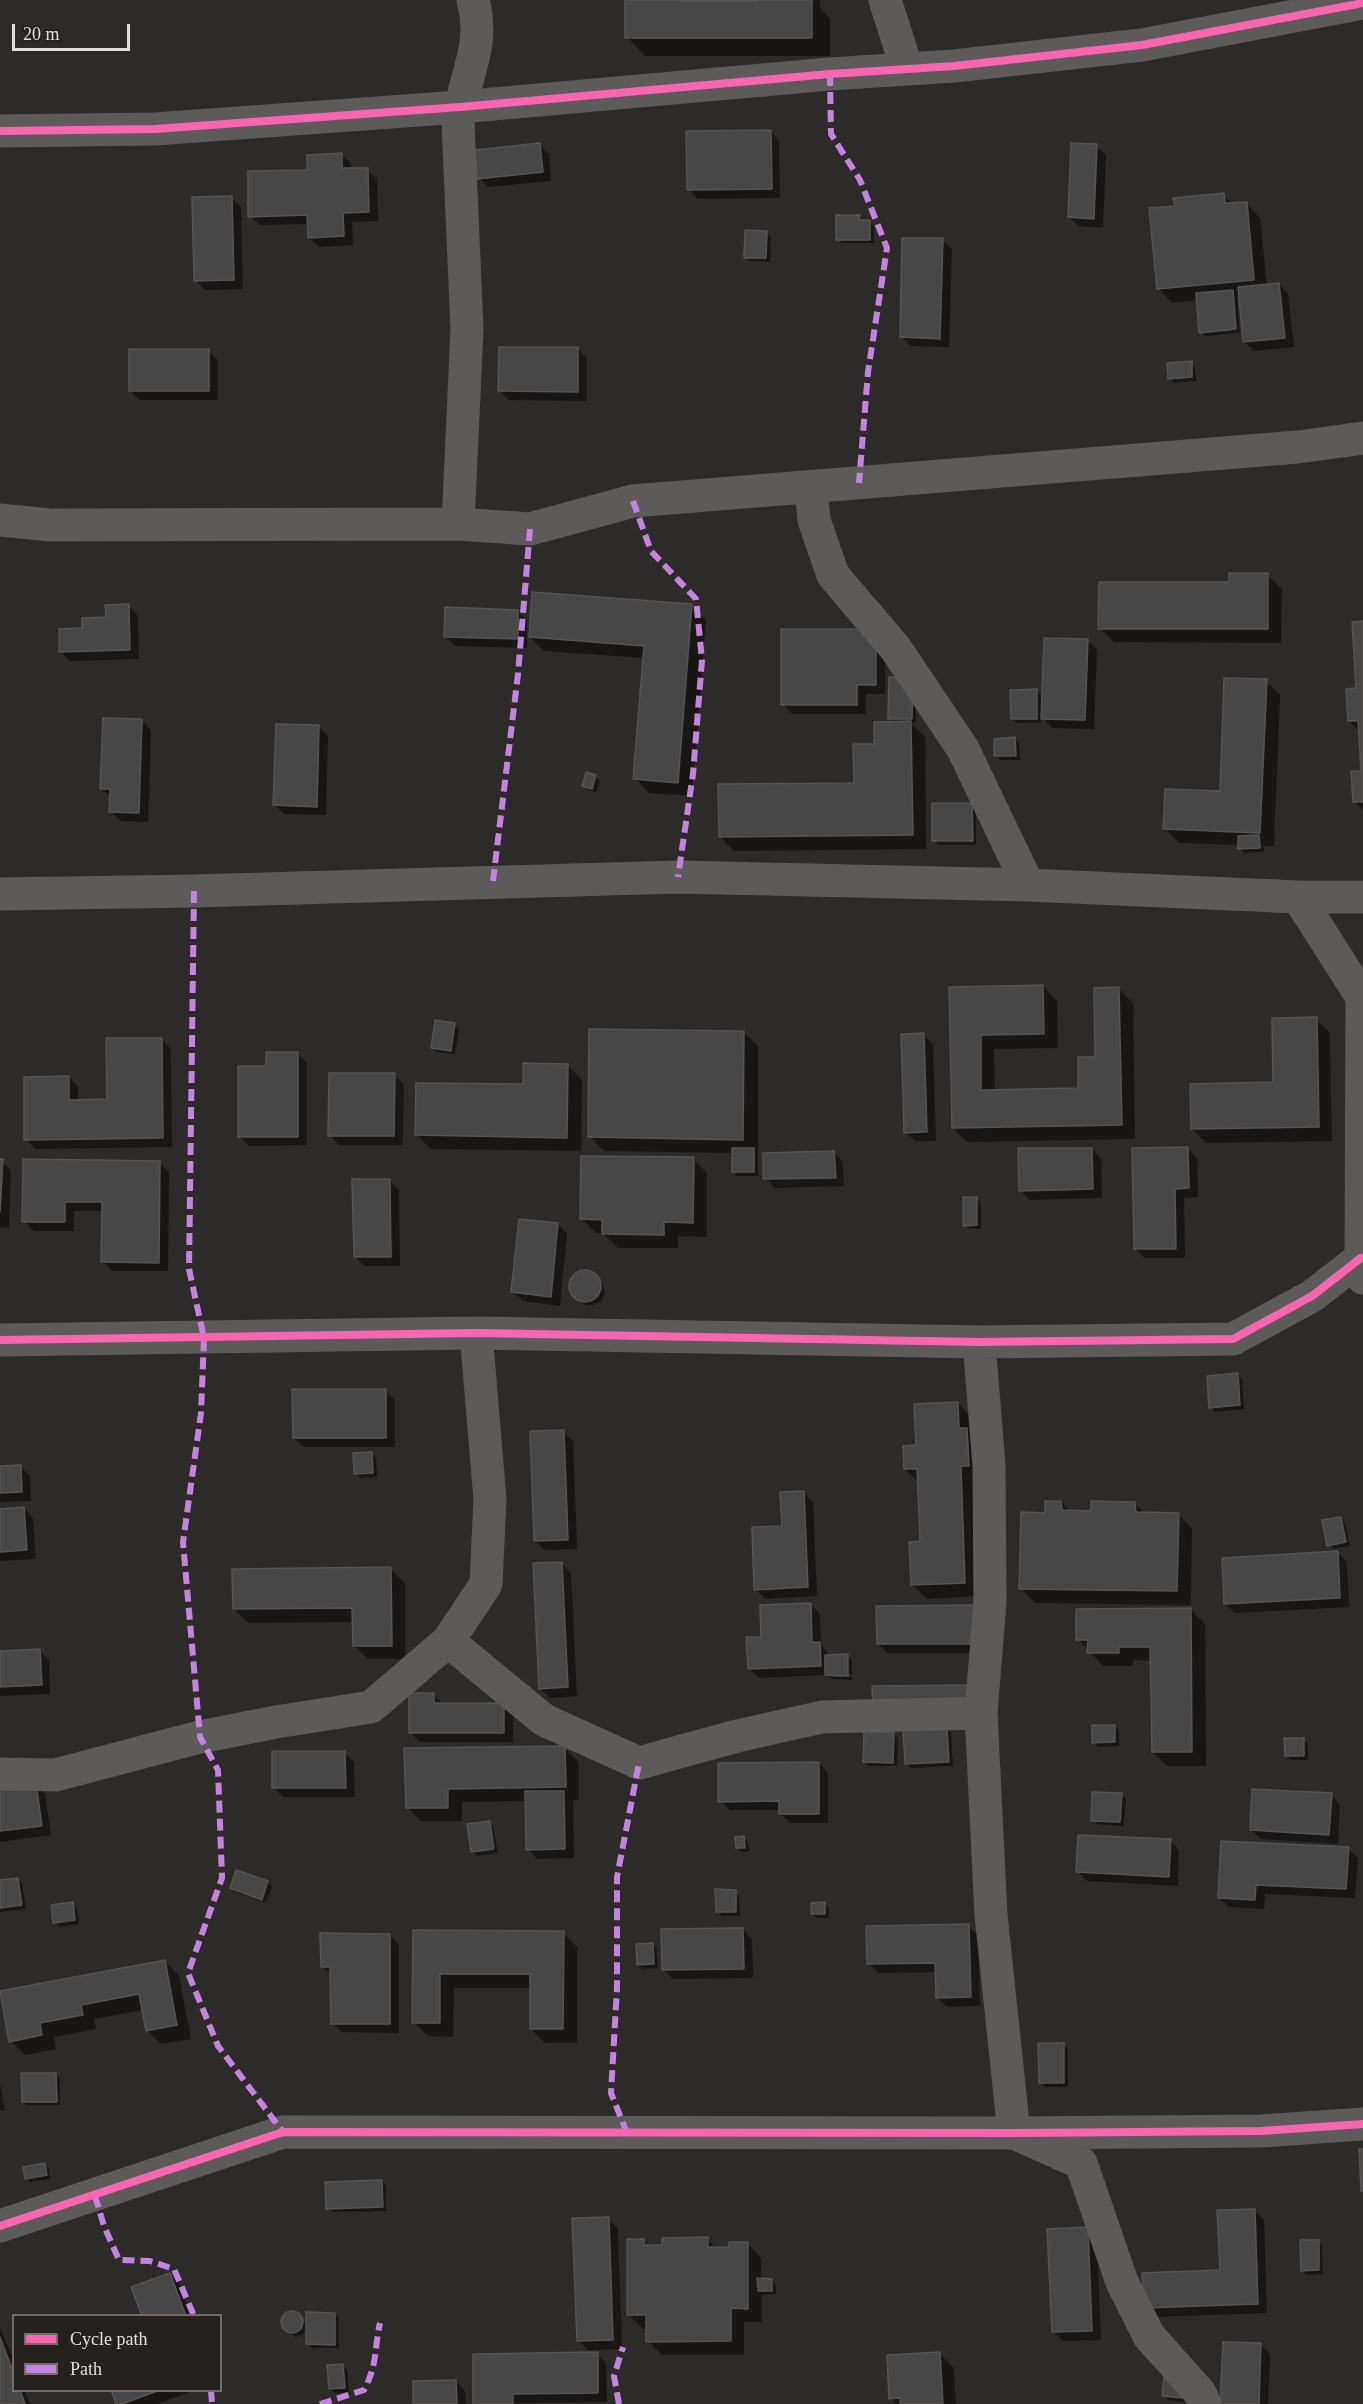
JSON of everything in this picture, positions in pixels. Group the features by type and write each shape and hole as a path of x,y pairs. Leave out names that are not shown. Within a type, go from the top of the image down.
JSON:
{"street":[{"path":"458,524 467,329 458,123 478,36 473,0"},
{"path":"885,0 907,69"},
{"path":"0,131 155,129 460,107 830,74 954,66 1142,45 1363,3"},
{"path":"0,520 50,525 458,524 530,530 633,501 1298,447 1363,438"},
{"path":"811,487 814,520 834,574 897,649 963,749 1028,885"},
{"path":"0,894 194,891 678,877 1028,885 1298,897 1363,897"},
{"path":"0,1340 476,1333 979,1342 1233,1339 1362,1268 1363,997 1298,897"},
{"path":"0,1774 56,1774 200,1737 371,1707 448,1641 486,1584 490,1499 476,1333"},
{"path":"979,1342 989,1465 990,1602 981,1713 991,1915 1014,2133"},
{"path":"448,1641 544,1720 639,1763 737,1736 822,1717 981,1713"},
{"path":"0,2226 283,2132 1014,2133 1262,2131 1363,2124"},
{"path":"1014,2133 1081,2163 1122,2282 1149,2336 1200,2393 1205,2404"}],"building":[{"path":"625,0 812,0 812,38 625,38"},
{"path":"757,0 757,1 681,1"},
{"path":"771,130 772,189 687,190 686,131"},
{"path":"540,143 543,172 477,179 475,150"},
{"path":"1071,143 1097,144 1094,219 1068,217"},
{"path":"342,153 342,168 368,168 369,212 343,213 344,236 308,238 307,215 248,217 248,171 307,170 307,155"},
{"path":"1224,193 1225,203 1247,202 1254,280 1157,289 1149,208 1175,206 1173,198"},
{"path":"232,196 234,280 194,281 192,197"},
{"path":"836,215 860,215 859,220 870,220 870,240 836,240"},
{"path":"745,230 767,231 766,258 744,258"},
{"path":"902,238 943,238 940,339 900,337"},
{"path":"1279,283 1285,338 1243,342 1238,287"},
{"path":"1233,290 1236,329 1199,333 1196,293"},
{"path":"499,347 578,347 578,392 498,391"},
{"path":"129,349 209,349 209,391 129,391"},
{"path":"1192,361 1192,377 1168,379 1167,363"},
{"path":"1229,573 1268,573 1268,629 1098,629 1099,582 1229,582"},
{"path":"532,592 692,604 678,783 633,779 644,646 529,637"},
{"path":"129,604 130,650 59,652 59,629 82,628 82,618 106,617 105,605"},
{"path":"445,607 518,610 518,639 444,637"},
{"path":"1363,621 1363,802 1353,802 1351,771 1361,771 1358,721 1348,721 1346,689 1356,688 1352,622"},
{"path":"781,629 876,629 876,685 857,685 857,705 781,705"},
{"path":"1044,638 1088,639 1085,720 1041,719"},
{"path":"889,677 913,677 912,719 888,719"},
{"path":"1224,678 1267,679 1260,833 1163,829 1165,789 1220,791"},
{"path":"1037,689 1037,719 1011,719 1010,690"},
{"path":"103,718 142,719 139,813 109,812 110,789 100,789"},
{"path":"911,721 913,835 719,837 718,784 854,783 853,744 874,744 874,722"},
{"path":"276,724 319,725 317,807 273,805"},
{"path":"1015,737 1016,756 994,756 994,739"},
{"path":"586,772 596,775 592,789 582,786"},
{"path":"932,803 972,803 973,841 932,841"},
{"path":"1259,835 1260,848 1238,849 1238,836"},
{"path":"1043,985 1044,1034 981,1035 981,1090 1078,1088 1078,1057 1095,1057 1094,988 1119,987 1122,1125 952,1128 949,987"},
{"path":"1317,1017 1319,1127 1191,1129 1190,1084 1273,1082 1272,1018"},
{"path":"435,1020 455,1023 451,1051 431,1048"},
{"path":"589,1029 744,1031 743,1140 588,1137"},
{"path":"924,1033 927,1132 904,1133 901,1034"},
{"path":"106,1038 162,1038 163,1138 24,1140 24,1077 69,1076 69,1100 107,1099"},
{"path":"266,1052 298,1052 298,1137 238,1137 238,1066 266,1066"},
{"path":"523,1063 568,1064 567,1138 415,1135 416,1083 523,1084"},
{"path":"329,1073 395,1073 394,1136 328,1136"},
{"path":"1188,1147 1189,1188 1175,1189 1176,1249 1134,1249 1132,1148"},
{"path":"732,1148 754,1148 754,1172 732,1172"},
{"path":"1018,1148 1092,1148 1093,1189 1019,1191"},
{"path":"834,1151 836,1178 763,1179 763,1153"},
{"path":"581,1156 694,1157 693,1223 664,1222 664,1235 602,1234 602,1220 580,1219"},
{"path":"0,1159 3,1159 0,1212"},
{"path":"23,1159 160,1161 159,1263 101,1262 102,1202 65,1202 65,1222 22,1222"},
{"path":"352,1179 390,1179 391,1257 354,1257"},
{"path":"963,1197 977,1197 977,1225 963,1226"},
{"path":"519,1219 558,1223 551,1297 511,1292"},
{"path":"585,1270 596,1275 601,1286 596,1297 585,1302 574,1297 569,1286 574,1275"},
{"path":"1238,1373 1240,1405 1209,1408 1207,1376"},
{"path":"292,1389 386,1389 386,1438 293,1438"},
{"path":"958,1402 959,1428 967,1428 969,1466 961,1466 965,1583 911,1585 909,1542 920,1541 917,1469 904,1469 903,1446 916,1445 914,1404"},
{"path":"564,1430 568,1540 534,1541 530,1431"},
{"path":"372,1452 373,1473 354,1474 353,1453"},
{"path":"21,1465 22,1492 0,1493 0,1466"},
{"path":"804,1491 808,1587 754,1590 752,1527 782,1526 780,1492"},
{"path":"1045,1501 1061,1501 1062,1510 1091,1511 1091,1501 1135,1502 1136,1512 1179,1513 1177,1591 1019,1589 1021,1512 1045,1513"},
{"path":"24,1507 27,1550 0,1552 0,1509"},
{"path":"1341,1517 1346,1542 1327,1546 1322,1520"},
{"path":"1338,1551 1340,1598 1224,1604 1222,1558"},
{"path":"562,1562 568,1687 539,1689 533,1563"},
{"path":"391,1567 392,1646 353,1646 352,1608 233,1609 232,1569"},
{"path":"811,1603 812,1642 820,1642 821,1666 748,1669 746,1637 761,1637 760,1605"},
{"path":"977,1605 978,1644 877,1644 876,1606"},
{"path":"1191,1608 1192,1752 1152,1752 1150,1647 1119,1647 1119,1653 1087,1653 1088,1640 1076,1640 1076,1609"},
{"path":"40,1649 42,1685 0,1687 0,1651"},
{"path":"848,1654 848,1676 825,1675 825,1655"},
{"path":"970,1685 969,1706 873,1707 872,1686"},
{"path":"409,1693 434,1693 434,1703 504,1703 504,1733 409,1733"},
{"path":"1092,1725 1115,1725 1115,1742 1092,1743"},
{"path":"947,1727 949,1762 905,1764 903,1729"},
{"path":"864,1732 894,1732 893,1763 863,1762"},
{"path":"1284,1738 1304,1738 1304,1756 1285,1756"},
{"path":"565,1746 566,1787 448,1789 448,1808 406,1808 404,1748"},
{"path":"272,1751 345,1751 346,1788 272,1788"},
{"path":"819,1762 819,1814 779,1814 779,1801 718,1802 718,1763"},
{"path":"36,1783 42,1826 0,1831 0,1788"},
{"path":"1252,1789 1332,1793 1329,1835 1250,1830"},
{"path":"525,1791 564,1791 565,1849 526,1850"},
{"path":"1092,1792 1122,1793 1120,1822 1091,1821"},
{"path":"490,1821 494,1849 471,1852 467,1824"},
{"path":"1078,1835 1171,1839 1169,1877 1076,1872"},
{"path":"744,1836 745,1848 736,1848 735,1837"},
{"path":"1221,1841 1349,1847 1346,1889 1256,1885 1255,1900 1218,1898"},
{"path":"236,1870 268,1881 262,1900 230,1888"},
{"path":"18,1878 22,1905 0,1908 0,1880"},
{"path":"715,1889 736,1890 736,1912 716,1912"},
{"path":"73,1902 75,1920 53,1923 51,1905"},
{"path":"825,1902 825,1914 811,1914 811,1903"},
{"path":"969,1924 971,1997 936,1998 935,1963 867,1964 866,1926"},
{"path":"743,1928 744,1969 662,1970 661,1929"},
{"path":"413,1930 564,1931 563,2029 530,2029 530,1974 440,1974 440,2023 412,2023"},
{"path":"320,1933 390,1934 390,2024 331,2024 330,1967 321,1967"},
{"path":"653,1943 654,1964 637,1965 636,1944"},
{"path":"165,1960 177,2025 146,2031 139,1994 81,2005 83,2015 40,2023 42,2035 9,2042 0,1991"},
{"path":"1038,2043 1064,2043 1064,2083 1039,2083"},
{"path":"21,2073 56,2073 57,2102 22,2102"},
{"path":"1359,2149 1363,2149 1363,2191 1361,2191"},
{"path":"45,2163 47,2175 25,2179 23,2167"},
{"path":"382,2180 383,2207 326,2209 325,2182"},
{"path":"1255,2209 1258,2304 1144,2308 1142,2273 1220,2270 1217,2210"},
{"path":"609,2217 613,2340 577,2341 572,2218"},
{"path":"1088,2227 1092,2331 1052,2332 1047,2229"},
{"path":"708,2237 708,2247 729,2247 729,2242 748,2242 748,2309 731,2308 731,2341 646,2342 646,2315 627,2315 627,2239 644,2239 644,2245 662,2245 662,2238"},
{"path":"1300,2240 1319,2240 1319,2270 1301,2271"},
{"path":"170,2273 185,2314 141,2314 131,2287"},
{"path":"757,2278 772,2279 772,2291 758,2291"},
{"path":"292,2311 300,2314 303,2322 300,2330 292,2333 284,2330 281,2322 284,2314"},
{"path":"306,2312 335,2313 335,2345 306,2344"},
{"path":"0,2337 12,2369 12,2392 21,2392 25,2404 0,2404"},
{"path":"1223,2342 1261,2343 1259,2404 1220,2404"},
{"path":"598,2352 598,2393 513,2394 513,2404 473,2404 473,2354"},
{"path":"940,2352 943,2404 900,2404 900,2398 889,2399 887,2355"},
{"path":"343,2364 345,2388 329,2389 327,2365"},
{"path":"1164,2378 1183,2379 1182,2398 1162,2396"},
{"path":"456,2380 457,2404 413,2404 413,2381"},
{"path":"112,2392 155,2392 122,2404 116,2404"}],"marked path":[{"path":"830,74 831,134 860,180 887,248 868,372 859,483"},
{"path":"633,501 651,551 696,599 702,660 693,774 678,877"},
{"path":"493,881 518,674 530,529"},
{"path":"194,891 189,1269 204,1338 201,1413 183,1542 200,1737 218,1770 222,1878 188,1973 218,2046 283,2132"},
{"path":"627,2133 611,2093 617,1988 617,1877 639,1763"},
{"path":"95,2196 104,2226 119,2260 150,2261 174,2269 193,2314"},
{"path":"320,2404 364,2390 374,2364 380,2323"},
{"path":"619,2404 614,2376 623,2347"},
{"path":"211,2392 212,2404"}],"cycle path":[{"path":"0,131 155,129 460,107 830,74 954,66 1142,45 1363,3"},
{"path":"0,1340 476,1333 979,1342 1233,1339 1312,1296 1361,1258"},
{"path":"0,2226 283,2132 1014,2133 1261,2131 1363,2124"}]}
